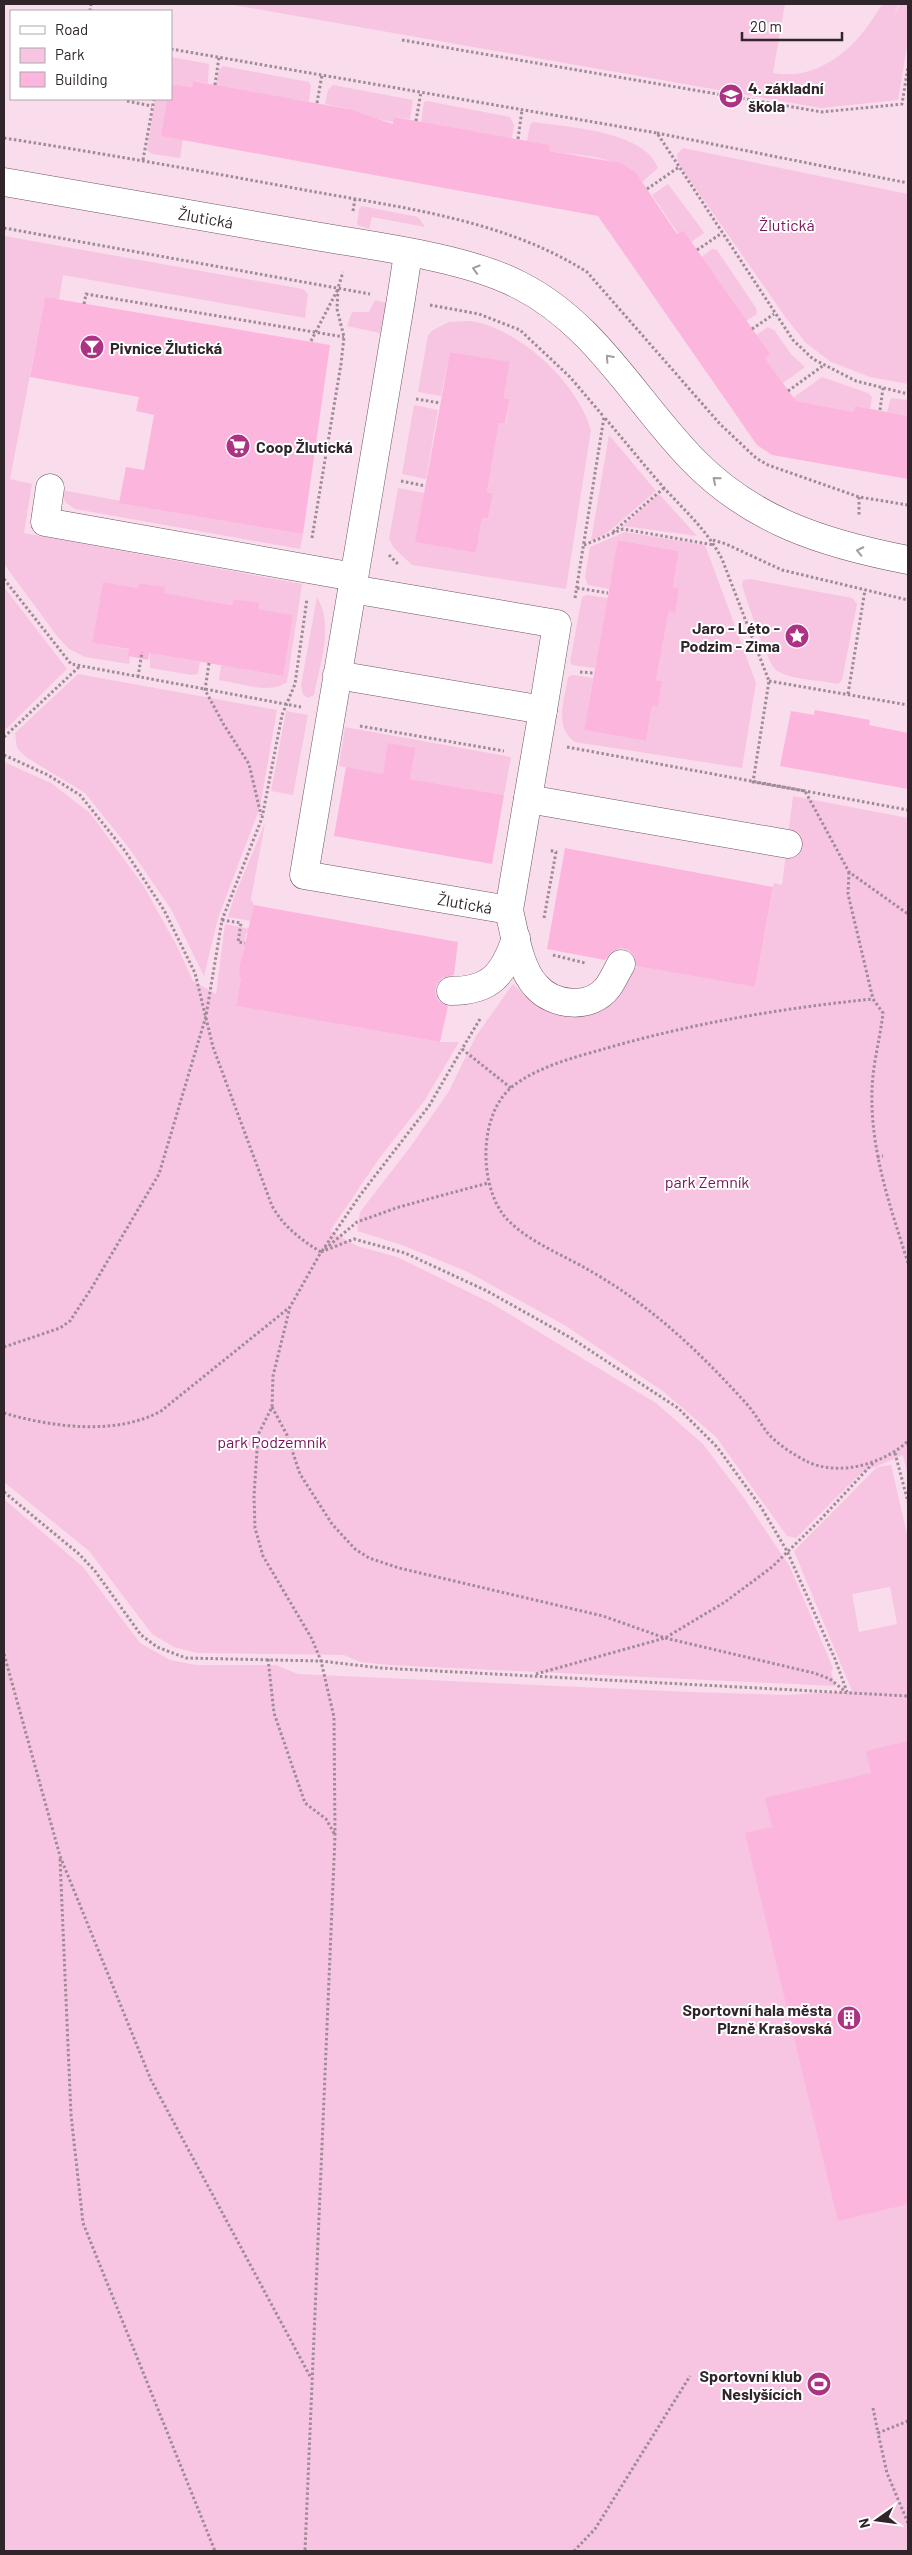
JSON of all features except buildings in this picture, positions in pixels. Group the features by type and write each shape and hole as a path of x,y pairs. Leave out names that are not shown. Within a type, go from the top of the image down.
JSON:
{"street":[{"name":"Žlutická","path":"4,182 347,242 460,264 503,278 549,303 587,335 610,358 690,457 716,481 748,505 778,522 810,536 858,550 908,560"},
{"name":"Žlutická","path":"353,583 558,624 535,756 538,801 509,910 304,875 408,254"},
{"path":"50,488 45,522 307,569 353,583"},
{"path":"337,675 543,710"},
{"path":"538,801 788,844"},
{"path":"509,910 526,972 536,987 558,1001 581,1002 595,998 607,989 621,964"},
{"path":"451,991 476,990 493,980 508,962 516,938"}],"path":[{"path":"402,40 822,112 902,104 908,68"},
{"path":"172,49 657,133 908,183"},
{"path":"215,85 218,57"},
{"path":"317,103 322,75"},
{"path":"416,121 421,92"},
{"path":"4,138 143,160 154,100"},
{"path":"127,101 152,106"},
{"path":"518,139 522,110"},
{"path":"657,133 774,314 793,340 813,359 856,382 908,394"},
{"path":"647,188 680,167"},
{"path":"311,341 342,279 355,199"},
{"path":"4,228 479,314 520,330 570,377 664,488 713,540 769,681 753,782"},
{"path":"697,250 722,233"},
{"path":"4,1347 65,1325 76,1314 159,1174 206,1016 222,920 262,818 286,705 295,684 309,589 307,569 344,337 337,309 338,288"},
{"path":"84,304 86,294 344,337"},
{"path":"429,313 433,305"},
{"path":"752,329 774,314"},
{"path":"788,391 824,365"},
{"path":"880,410 883,388"},
{"path":"415,399 440,404"},
{"path":"573,606 604,417"},
{"path":"393,479 425,486"},
{"path":"610,535 664,488"},
{"path":"584,545 623,529 715,545"},
{"path":"713,540 726,544 782,570 908,600"},
{"path":"387,553 404,567"},
{"path":"4,579 71,664 331,712 349,724 535,756 558,746 908,810"},
{"path":"577,588 608,593"},
{"path":"848,694 865,590"},
{"path":"138,677 142,652"},
{"path":"209,663 205,690 224,725 249,764 262,818"},
{"path":"4,737 80,666"},
{"path":"769,681 908,705"},
{"path":"4,755 48,775 80,795 103,821 164,910 195,973 213,1047 272,1206 282,1221 302,1241 321,1252"},
{"path":"805,791 849,872 908,914"},
{"path":"538,801 540,848 556,852 544,921"},
{"path":"849,872 848,894 873,999 883,1013 872,1088 877,1157 908,1263"},
{"path":"222,920 241,923 238,942 245,943"},
{"path":"548,954 594,965"},
{"path":"873,999 812,1005 654,1035 556,1064 511,1088 495,1111 484,1152 488,1182 496,1204 509,1221 532,1238 610,1282 677,1333 707,1361 754,1411 765,1430 780,1444 809,1462 839,1468 875,1461 894,1453 908,1441"},
{"path":"305,2551 335,1836 334,1717 321,1661 312,1639 276,1581 258,1541 254,1465 258,1435 272,1407 273,1376 290,1307 321,1252 361,1194 428,1106 482,1015"},
{"path":"462,1049 511,1088"},
{"path":"877,1157 883,1156"},
{"path":"321,1252 358,1222 399,1207 488,1182"},
{"path":"321,1252 354,1239 405,1253 487,1291 571,1338 678,1408 718,1446 760,1507 787,1551 828,1641 847,1692"},
{"path":"4,1413 57,1424 109,1425 140,1421 161,1411 240,1345 290,1307"},
{"path":"272,1407 287,1435 300,1474 345,1540 369,1558 399,1568 603,1616 665,1638 814,1673 830,1679 847,1692"},
{"path":"894,1453 908,1502"},
{"path":"533,1675 665,1638 725,1602 772,1566 820,1520 875,1461"},
{"path":"4,1492 79,1554 95,1571 141,1635 157,1647 186,1658 321,1661 381,1668 908,1696"},
{"path":"4,1654 60,1856 151,2080 312,2379"},
{"path":"268,1659 274,1713 305,1802 326,1819 335,1836"},
{"path":"60,1856 71,2115 82,2223 215,2551"},
{"path":"574,2551 595,2529 690,2376"},
{"path":"873,2408 887,2474 908,2523"},
{"path":"878,2434 908,2421"}],"green space":[{"path":"228,4 785,4 773,73 791,74 808,72 838,56 863,32 882,4 899,4 891,21 900,4 908,4 908,41 898,100 821,108"},
{"path":"172,57 209,64 208,83 193,81 192,87 172,84"},
{"path":"223,66 309,82 311,86 309,102 294,99 292,105 216,86 219,69"},
{"path":"333,85 413,100 410,119 395,117 394,122 348,114 348,109 325,104 328,90"},
{"path":"155,100 167,100 161,136 183,139 180,158 152,154 147,150"},
{"path":"427,101 510,117 514,125 512,138 421,123 424,102"},
{"path":"533,122 584,129 622,139 638,146 650,156 658,168 642,182 624,166 600,158 549,151 550,145 527,141 530,125"},
{"path":"683,148 908,194 908,384 870,377 831,362 806,343 786,318 678,163 677,154"},
{"path":"668,184 704,233 691,242 683,230 678,233 652,195"},
{"path":"362,206 418,217 425,227 372,217 369,229 357,225 359,209"},
{"path":"4,236 303,289 308,294 305,318 63,275 59,300 45,297 10,479 32,484 24,533 302,584 287,682 280,686 264,688 219,680 221,665 282,676 293,615 258,609 258,603 234,599 232,605 163,593 164,587 140,583 138,588 103,582 92,643 131,650 129,664 85,657 69,649 57,636 4,564"},
{"path":"712,249 717,250 756,308 757,314 746,321 700,258"},
{"path":"375,300 386,303 380,333 347,326 352,312 369,312"},
{"path":"473,321 494,328 530,348 561,378 574,395 584,413 591,430 566,589 412,565 394,548 389,539 398,488 424,493 416,542 476,553 482,518 488,518 493,493 487,492 499,423 506,424 510,399 504,398 510,363 450,352 441,396 418,392 428,335 433,330 449,322"},
{"path":"768,327 774,330 791,354 805,367 783,383 765,358 770,354 756,335"},
{"path":"822,377 868,393 872,397 870,409 855,406 854,412 796,401 793,398"},
{"path":"891,398 908,400 908,416 887,412"},
{"path":"414,405 438,410 426,479 402,474"},
{"path":"609,435 656,491 607,533 591,541"},
{"path":"61,490 303,534 300,549 75,509 65,502"},
{"path":"659,494 697,536 623,526"},
{"path":"625,532 705,545 756,683 742,768 575,742 564,729 562,721 563,703 568,677 573,675 593,678 584,730 646,741 652,706 658,707 662,681 656,680 669,611 674,612 679,588 673,587 679,551 619,540 609,589 588,585 585,577 590,547"},
{"path":"750,579 852,598 857,604 842,680 838,684 798,678 777,671 763,645 742,585 743,580"},
{"path":"4,587 67,669 4,731"},
{"path":"587,595 608,598 595,668 572,665 570,662 582,597"},
{"path":"317,597 325,620 324,645 314,695 308,698 303,694 301,685"},
{"path":"150,653 200,662 198,674 191,675 150,668"},
{"path":"78,674 277,710 260,807 218,918 204,976 171,909 129,848 85,793 26,757 17,748 15,733"},
{"path":"286,711 308,715 293,795 271,791"},
{"path":"345,727 511,757 504,795 410,779 416,749 389,744 383,774 339,766"},
{"name":"park Podzemník","path":"4,762 51,783 90,813 143,885 178,948 193,981 216,994 225,924 250,929 249,933 246,933 236,1006 440,1042 459,1042 425,1100 378,1160 330,1231 357,1246 397,1257 491,1303 656,1403 703,1444 744,1498 790,1567 833,1668 831,1672 835,1686 389,1665 360,1662 344,1655 197,1653 174,1647 152,1634 89,1551 4,1482"},
{"name":"park Zemník","path":"793,796 908,818 908,1477 903,1455 861,1473 796,1538 787,1536 716,1437 664,1392 566,1326 468,1272 402,1245 357,1231 360,1212 411,1146 449,1091 476,1036 513,984 529,999 557,1013 615,996 637,966 755,987 774,883 782,885"},
{"path":"265,823 251,899 254,905 251,921 228,917 234,897"},
{"path":"891,1465 908,1538 908,2551 4,2551 4,1499 83,1567 140,1643 170,1660 196,1665 276,1665 298,1674 786,1695 852,1691 794,1551 877,1467","holes":["890,1587 897,1624 859,1632 852,1594"]}],"place":[{"name":"4. základní škola","path":"731,96"},
{"name":"Pivnice Žlutická","path":"92,347"},
{"name":"Coop Žlutická","path":"238,446"},
{"name":"Jaro - Léto - Podzim - Zima","path":"797,636"},
{"name":"Sportovní hala města Plzně Krašovská","path":"849,2018"},
{"name":"Sportovní klub Neslyšících","path":"819,2384"}]}
